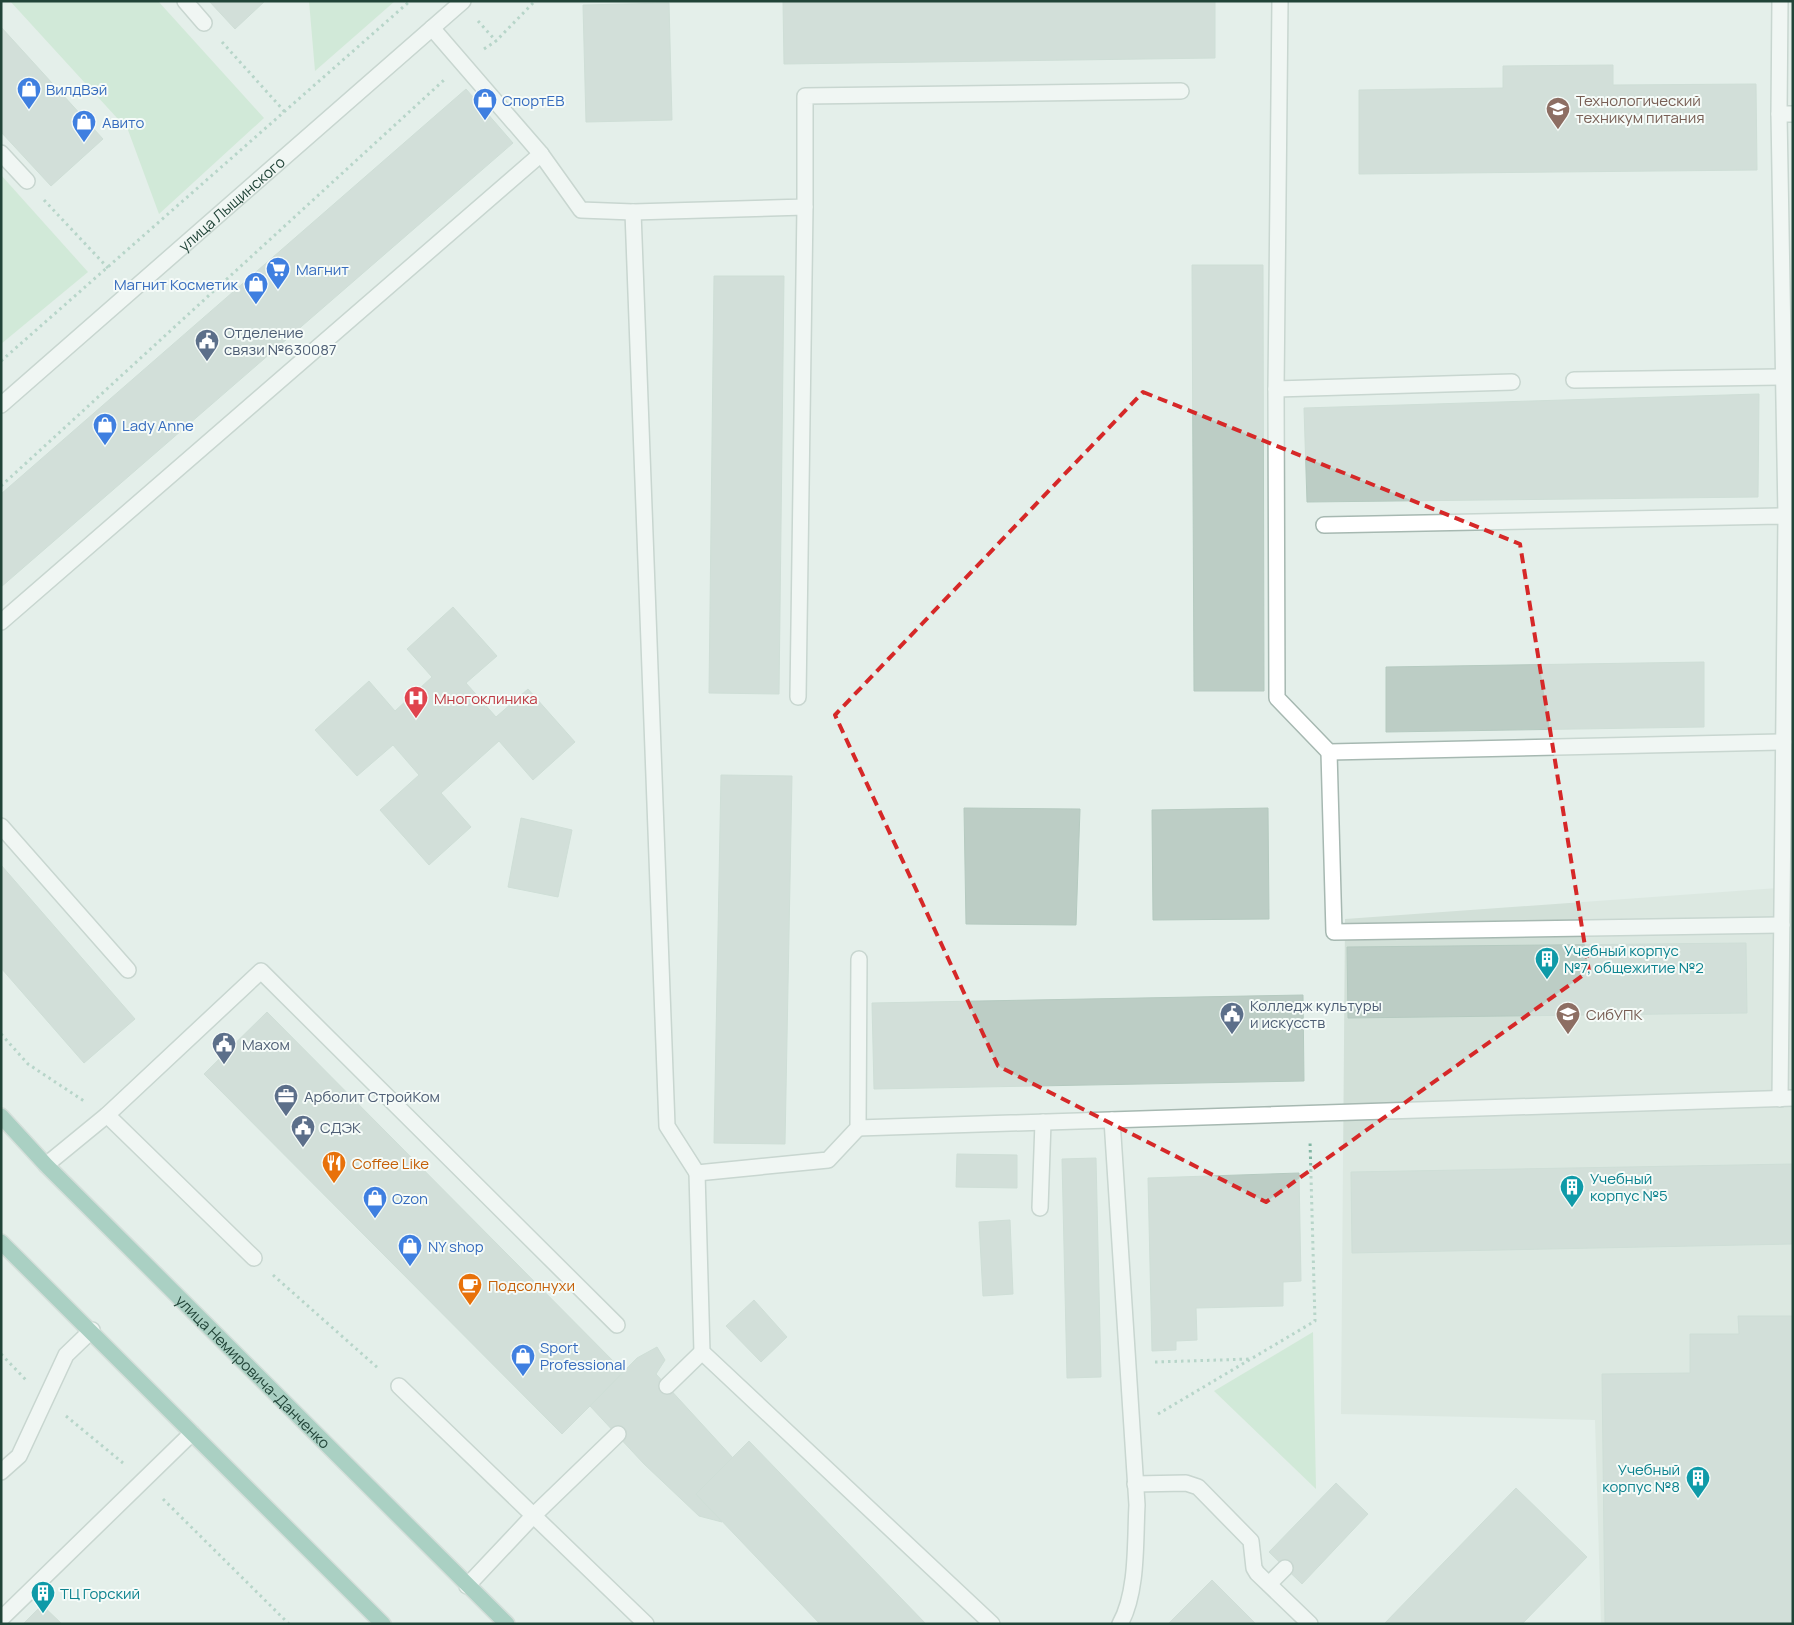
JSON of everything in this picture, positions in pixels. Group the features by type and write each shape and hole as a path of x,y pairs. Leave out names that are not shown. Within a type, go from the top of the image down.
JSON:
{"main road":[{"name":"улица Немировича-Данченко","path":"1,1116 46,1166 507,1624"},
{"path":"1,1242 92,1330 192,1434 383,1624"}],"street":[{"path":"185,1 204,23"},
{"name":"улица Лыщинского","path":"1,405 463,1"},
{"path":"1280,1 1276,389 1277,698 1329,752 1334,932 1782,924"},
{"path":"858,1128 1786,1098 1782,924 1789,516 1783,377 1786,114 1780,1"},
{"path":"432,28 461,64 541,154 581,210 633,212 804,207"},
{"path":"798,697 805,96 1181,91"},
{"path":"1,153 27,181"},
{"path":"1,622 541,154"},
{"path":"633,212 667,1126 697,1173 702,1352 992,1624"},
{"path":"1574,380 1783,377"},
{"path":"1276,389 1512,382"},
{"path":"1324,525 1789,516"},
{"path":"1329,752 1784,742"},
{"path":"1,826 128,970"},
{"path":"697,1173 828,1160 858,1128 859,959"},
{"path":"46,1166 107,1115 262,971 617,1325"},
{"path":"107,1115 254,1258"},
{"path":"1112,1120 1135,1484 1135,1552 1127,1611 1120,1624"},
{"path":"1040,1208 1042,1122"},
{"path":"1,1472 19,1456 66,1355 92,1330"},
{"path":"667,1386 702,1352"},
{"path":"399,1386 646,1624"},
{"path":"1,1619 192,1434"},
{"path":"467,1586 533,1516 618,1434"},
{"path":"1135,1484 1186,1483 1198,1488 1251,1541 1254,1568 1310,1624"},
{"path":"1269,1584 1285,1568"}],"path":[{"path":"1,362 410,1"},
{"path":"1,486 461,64 496,41 535,1"},
{"path":"204,23 285,112"},
{"path":"27,181 108,268"},
{"path":"1,1034 28,1064 107,1115"},
{"path":"1156,1407 1156,1416 1315,1321 1310,1141"},
{"path":"254,1258 399,1386"},
{"path":"1155,1370 1155,1361 1252,1359"}],"highlighted area":[{"path":"1143,392 1520,544 1589,971 1266,1202 998,1066 835,715"}],"shaded area":[{"name":"СибУПК","path":"1793,557 1793,1624 1601,1624 1595,1420 1341,1414 1345,919 1778,888"}],"green space":[{"path":"10,1 158,1 264,118 159,214 128,130"},
{"path":"309,1 395,1 315,71"},
{"path":"1,175 88,272 1,344"},
{"path":"1313,1332 1316,1489 1214,1391"}],"building":[{"path":"209,1 265,1 235,29"},
{"path":"783,1 1215,1 1215,58 784,64"},
{"path":"669,3 672,120 586,122 583,5"},
{"path":"1,27 103,139 51,186 1,132"},
{"name":"Технологический техникум питания","path":"1613,65 1613,85 1756,84 1757,170 1359,174 1359,90 1503,88 1503,66"},
{"path":"466,89 513,143 1,587 1,494"},
{"path":"1192,265 1263,265 1264,691 1194,691"},
{"path":"714,276 784,276 779,694 709,693"},
{"path":"1759,394 1758,497 1307,502 1304,408"},
{"path":"453,607 497,656 466,683 496,717 528,689 575,742 533,780 499,741 441,793 471,827 429,865 380,810 419,775 393,745 357,776 315,730 369,681 395,711 432,677 407,649"},
{"path":"1704,662 1704,727 1386,732 1386,667"},
{"path":"721,775 792,776 785,1144 714,1143"},
{"path":"964,808 1080,809 1076,925 966,924"},
{"path":"1268,808 1269,919 1153,920 1152,810"},
{"path":"521,818 572,830 558,897 508,887"},
{"path":"1,865 135,1019 84,1063 1,968"},
{"name":"Учебный корпус №7, общежитие №2","path":"1746,943 1747,1013 1348,1018 1347,947"},
{"path":"1303,995 1304,1081 874,1089 872,1003"},
{"path":"267,1012 624,1372 562,1434 204,1074"},
{"path":"957,1154 1017,1155 1017,1188 956,1187"},
{"path":"1096,1158 1101,1377 1067,1378 1062,1159"},
{"name":"Учебный корпус №5","path":"1793,1164 1793,1244 1352,1253 1351,1172"},
{"path":"1299,1173 1301,1281 1283,1282 1283,1306 1196,1308 1197,1340 1176,1341 1176,1350 1152,1351 1148,1178"},
{"path":"1010,1220 1013,1294 983,1296 979,1222"},
{"path":"754,1300 787,1337 761,1362 726,1326"},
{"name":"Учебный корпус №8","path":"1738,1316 1793,1316 1793,1624 1605,1624 1602,1374 1690,1373 1690,1334 1739,1334"},
{"path":"657,1347 665,1360 656,1374 733,1458 696,1494 722,1522 699,1516 644,1464 590,1406 637,1358"},
{"path":"749,1441 926,1624 820,1624 696,1494"},
{"path":"1336,1483 1368,1514 1302,1584 1269,1552"},
{"path":"1516,1488 1587,1557 1522,1624 1384,1624"},
{"path":"1212,1580 1256,1624 1168,1624"},
{"name":"ТЦ Горский","path":"42,1605 62,1624 23,1624"}],"place":[{"name":"ВилдВэй","path":"29,110"},
{"name":"СпортЕВ","path":"485,121"},
{"name":"Технологический техникум питания","path":"1558,130"},
{"name":"Авито","path":"84,143"},
{"name":"Магнит","path":"278,290"},
{"name":"Магнит Косметик","path":"256,305"},
{"name":"Отделение связи №630087","path":"207,362"},
{"name":"Lady Anne","path":"105,446"},
{"name":"Многоклиника","path":"416,719"},
{"name":"Учебный корпус №7, общежитие №2","path":"1547,980"},
{"name":"Колледж культуры и искусств","path":"1232,1035"},
{"name":"СибУПК","path":"1568,1035"},
{"name":"Махом","path":"224,1065"},
{"name":"Арболит СтройКом","path":"286,1117"},
{"name":"СДЭК","path":"303,1148"},
{"name":"Coffee Like","path":"334,1184"},
{"name":"Учебный корпус №5","path":"1572,1208"},
{"name":"Ozon","path":"375,1219"},
{"name":"NY shop","path":"410,1267"},
{"name":"Подсолнухи","path":"470,1306"},
{"name":"Sport Professional","path":"523,1377"},
{"name":"Учебный корпус №8","path":"1698,1499"},
{"name":"ТЦ Горский","path":"43,1614"}]}
